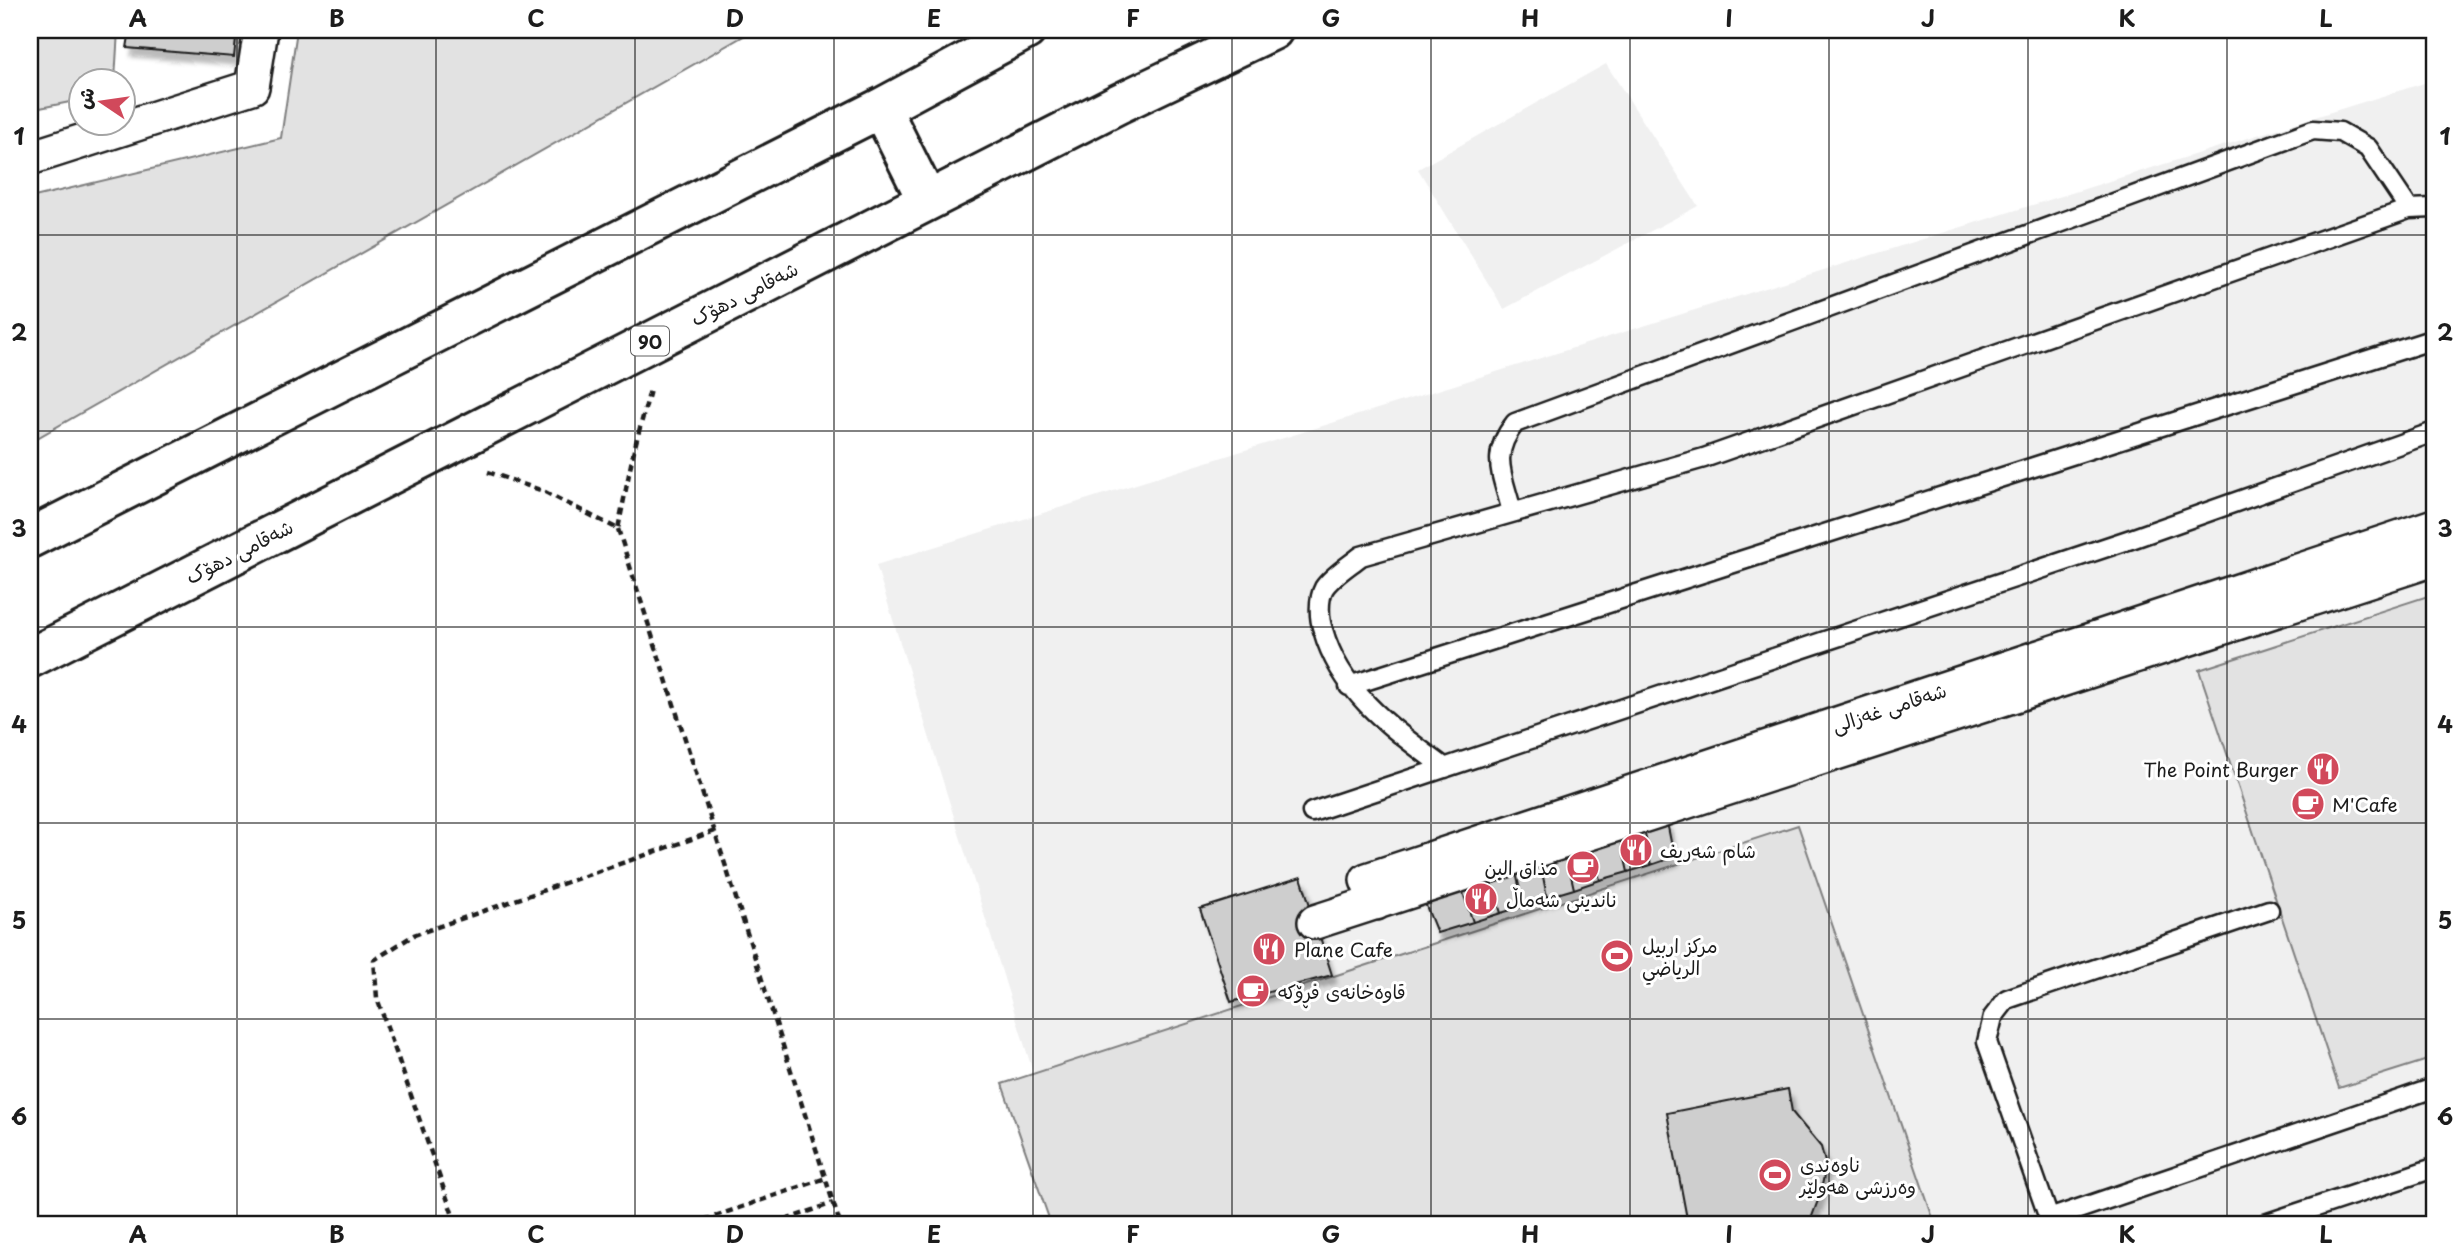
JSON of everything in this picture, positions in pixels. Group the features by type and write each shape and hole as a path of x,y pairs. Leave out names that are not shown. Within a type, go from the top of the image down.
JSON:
{"highway":[{"path":"30,538 881,108 1026,30"},
{"name":"شەقامی دهۆک","path":"30,658 927,200 1273,30"},
{"path":"881,108 927,200"}],"street":[{"path":"30,158 252,87 261,30"},
{"name":"شەقامی غەزالی","path":"1376,903 1367,880 2434,526"},
{"name":"شەقامی غەزالی","path":"1315,922 2434,559"}],"lane":[{"path":"1512,512 1498,454 1504,437 1516,424 2313,130 2340,132 2368,148 2409,209"},
{"path":"1445,768 1390,727 1349,686 1328,648 1319,618 1324,589 1361,556 1704,457 2409,209 2434,208"},
{"path":"1349,686 2434,339"},
{"path":"1312,812 2134,538 2434,432"},
{"path":"2269,910 2007,999 1993,1017 1987,1042 2050,1222 2434,1088"},
{"path":"2265,1224 2434,1168"}],"path":[{"path":"666,333 633,454 618,529 841,1224"},
{"path":"431,452 543,491 618,529"},
{"path":"456,1224 377,998 374,960 414,935 715,831"},
{"path":"692,1224 826,1178"},
{"path":"774,1224 834,1203"}],"shaded area":[{"path":"30,30 118,30 116,66 66,66 66,103 30,110"},
{"path":"297,30 754,30 30,442 30,198 281,138"},
{"path":"1606,64 1698,206 1504,309 1418,169"},
{"path":"2434,80 2434,1224 1080,1224 876,565"},
{"path":"2434,594 2434,1058 2339,1088 2199,670"},
{"name":"مركز اربيل الرياضي","path":"1798,825 1935,1224 1051,1224 1002,1084"}],"building":[{"path":"130,30 237,30 234,57 127,48"},
{"path":"1667,822 1674,857 1651,865 1644,829"},
{"name":"شام شەریف","path":"1644,829 1651,865 1628,872 1620,836"},
{"path":"1620,836 1628,872 1600,880 1591,845"},
{"name":"مذاق البن","path":"1591,845 1600,880 1574,889 1566,853"},
{"path":"1566,853 1574,889 1547,897 1540,861"},
{"path":"1540,861 1547,897 1524,906 1515,869"},
{"path":"1515,869 1524,906 1501,913 1489,876"},
{"name":"ناندینی شەماڵ","path":"1489,876 1501,913 1473,922 1460,884"},
{"name":"Plane Cafe","path":"1301,877 1332,975 1231,1002 1200,909"},
{"path":"1460,884 1473,922 1437,933 1422,896"},
{"path":"1788,1089 1792,1112 1821,1147 1826,1166 1820,1195 1811,1219 1806,1224 1688,1224 1667,1113"}],"place":[{"name":"The Point Burger","path":"2323,769"},
{"name":"M'Cafe","path":"2308,804"},
{"name":"شام شەریف","path":"1636,850"},
{"name":"مذاق البن","path":"1583,867"},
{"name":"ناندینی شەماڵ","path":"1481,899"},
{"name":"Plane Cafe","path":"1269,949"},
{"name":"مركز اربيل الرياضي","path":"1617,956"},
{"name":"قاوەخانەی فڕۆکە","path":"1253,991"},
{"name":"ناوەندی وەرزشی هەولێر","path":"1775,1175"}]}
